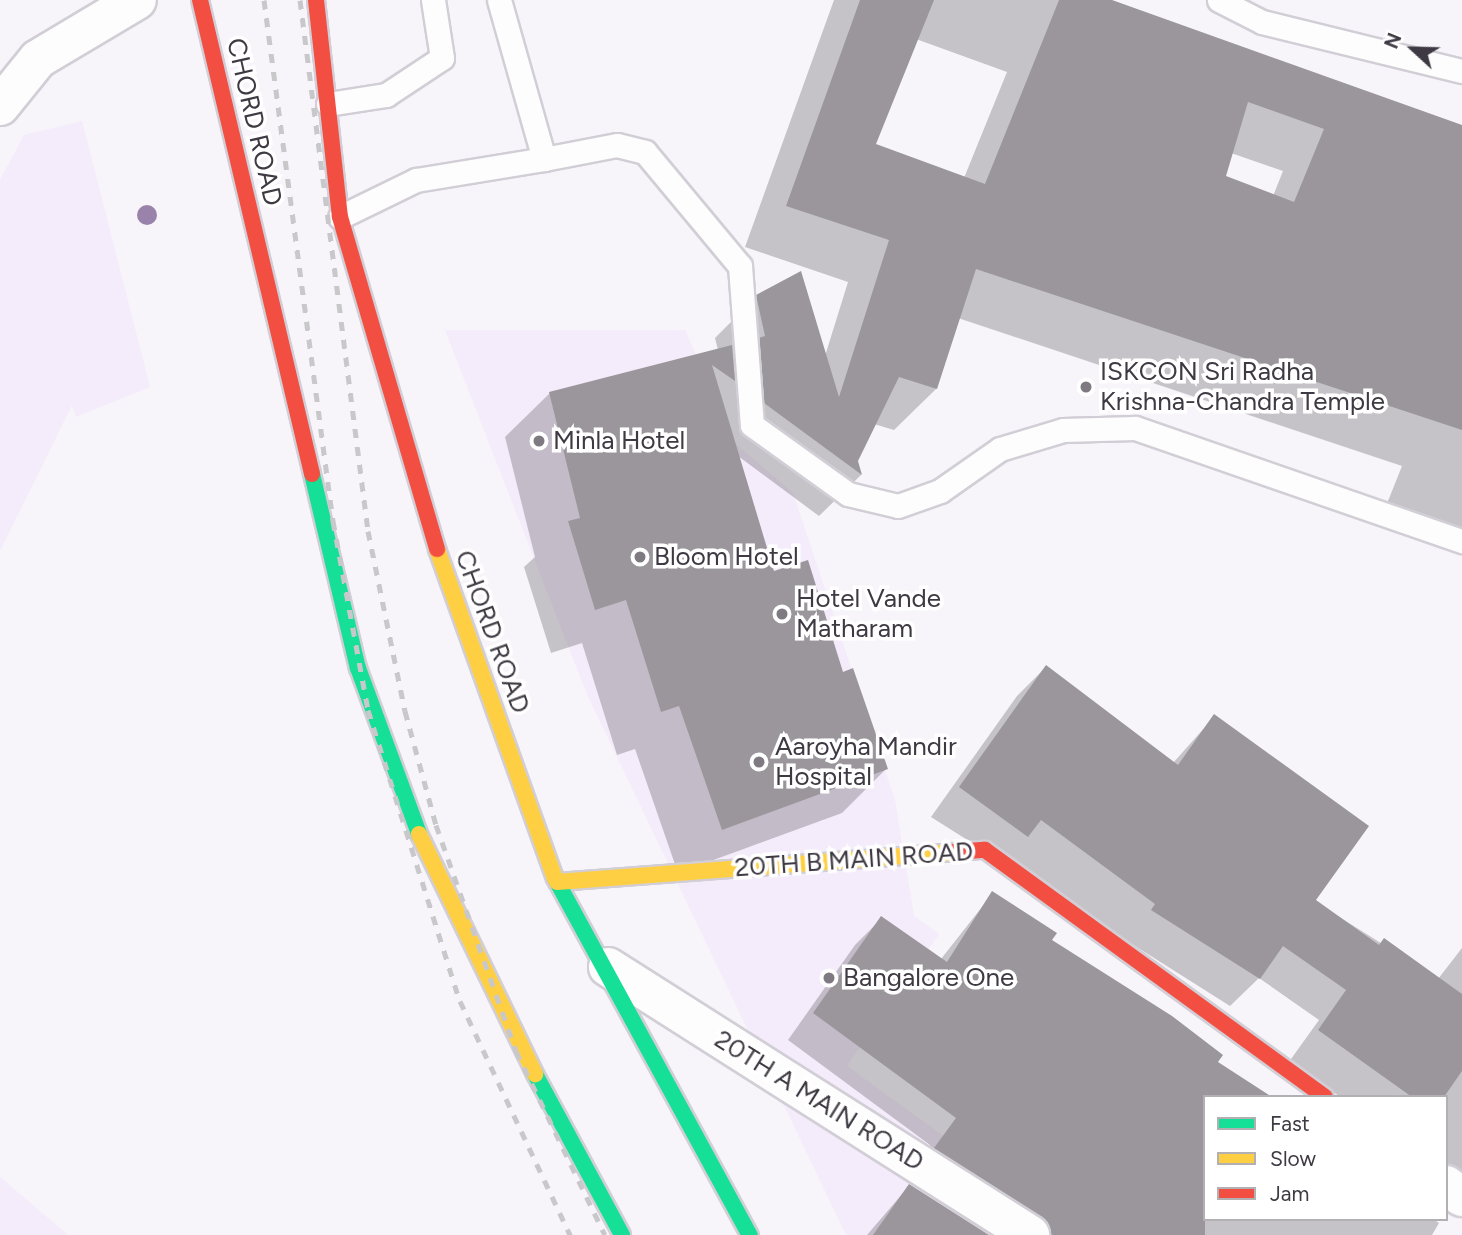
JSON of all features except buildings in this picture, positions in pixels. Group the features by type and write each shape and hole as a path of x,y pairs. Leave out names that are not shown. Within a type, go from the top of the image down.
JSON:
{"main road":[{"name":"CHORD ROAD","path":"200,0 358,668 424,849 566,1138 622,1235"},
{"name":"CHORD ROAD","path":"316,0 341,217 424,513 557,882 608,967 714,1180 750,1235"},
{"name":"20TH B MAIN ROAD","path":"557,882 985,850 1322,1095"}],"street":[{"path":"0,106 38,59 136,0"},
{"name":"20TH A MAIN ROAD","path":"608,967 1030,1235"}],"lane":[{"path":"328,104 386,95 442,58 433,0"},
{"path":"499,0 544,159"},
{"path":"1219,0 1262,22 1462,71"},
{"path":"341,217 416,180 617,145 645,152 740,266 752,425 848,494 898,506 940,491 1000,449 1063,429 1135,428 1462,541"}],"shaded area":[{"path":"82,121 150,387 76,417 72,405 0,551 0,180 24,135"},
{"path":"445,330 685,330 734,442 793,493 895,800 914,916 939,934 847,1066 1017,1189 990,1235 846,1235 586,692"},
{"path":"0,1177 67,1234 0,1235"}],"railway":[{"path":"264,0 333,521 368,710 460,1001 570,1235"},
{"path":"300,0 368,531 405,711 436,825 516,1051 605,1235"}],"traffic: fast":[{"path":"312,474 358,668 419,834"},
{"path":"555,878 750,1235"},
{"path":"535,1074 622,1235"}],"traffic: slow":[{"path":"437,549 555,878"},
{"path":"419,834 535,1074"},
{"path":"557,882 953,852"}],"traffic: jam":[{"path":"200,0 312,474"},
{"path":"316,0 340,217 437,549"},
{"path":"953,852 985,850 1322,1095"}],"place":[{"name":"ISKCON Sri Radha Krishna-Chandra Temple","path":"1086,387"},
{"name":"Minla Hotel","path":"539,441"},
{"name":"Bloom Hotel","path":"640,557"},
{"name":"Hotel Vande Matharam","path":"782,614"},
{"name":"Aaroyha Mandir Hospital","path":"759,762"},
{"name":"Bangalore One","path":"829,978"}]}
